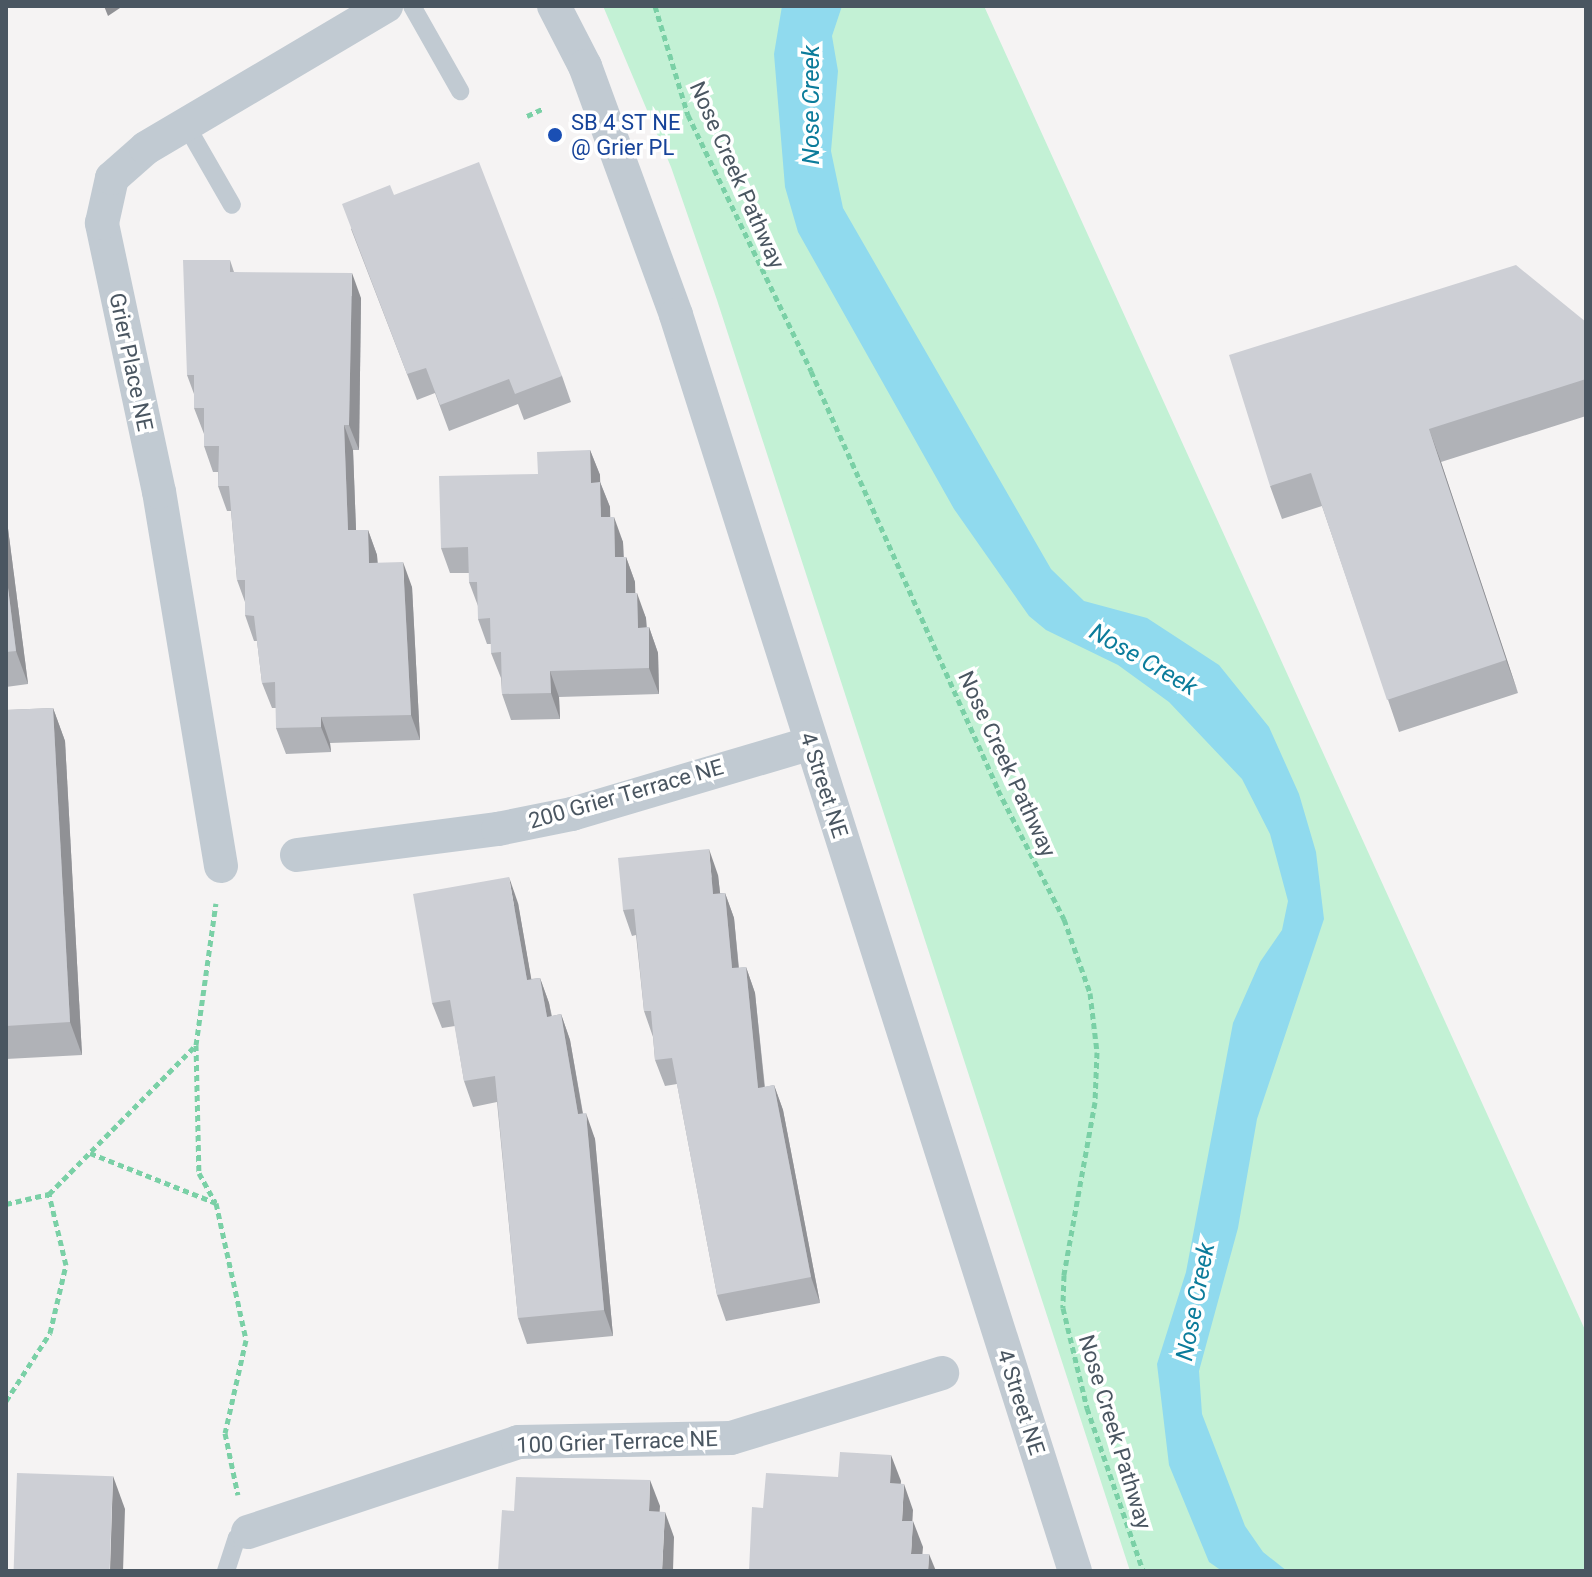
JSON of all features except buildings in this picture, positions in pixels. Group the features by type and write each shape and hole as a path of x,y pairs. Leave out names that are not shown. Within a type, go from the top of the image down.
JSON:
{"street":[{"name":"Grier Place NE","path":"221,866 159,492 102,223 112,178 146,148 386,6"},
{"name":"4 Street NE","path":"554,6 585,66 635,196 1075,1571"},
{"name":"200 Grier Terrace NE","path":"297,855 557,817 811,743"},
{"name":"100 Grier Terrace NE","path":"242,1535 518,1442 731,1438 942,1373"}],"lane":[{"path":"412,6 460,91"},
{"path":"186,125 232,205"},
{"path":"226,1571 242,1535"}],"path":[{"name":"Nose Creek Pathway","path":"655,6 688,115 811,371 998,790 1064,919 1090,993 1097,1052 1095,1102 1064,1275 1063,1308 1087,1408 1143,1571"},
{"path":"527,116 544,108"},
{"path":"221,866 196,1045 199,1173 216,1203 246,1340 225,1433 238,1490 242,1535"},
{"path":"6,1204 49,1194 196,1045"},
{"path":"90,1153 216,1203"},
{"path":"6,1401 50,1333 66,1265 49,1194"}],"green space":[{"path":"603,6 984,6 1586,1332 1586,1571 1130,1571 717,300 671,167"}],"water":[{"name":"Nose Creek","path":"782,6 842,6 832,36 838,71 831,151 843,208 1051,569 1084,601 1147,618 1219,665 1269,727 1299,794 1316,852 1324,919 1257,1119 1238,1228 1199,1371 1202,1414 1245,1526 1263,1552 1287,1571 1222,1571 1209,1562 1169,1465 1157,1364 1186,1272 1233,1023 1260,962 1282,930 1288,901 1270,834 1242,779 1169,702 1118,665 1046,630 1029,616 954,509 798,232 785,187 774,54"}],"place":[{"name":"SB 4 ST NE @ Grier PL","path":"555,135"}]}
